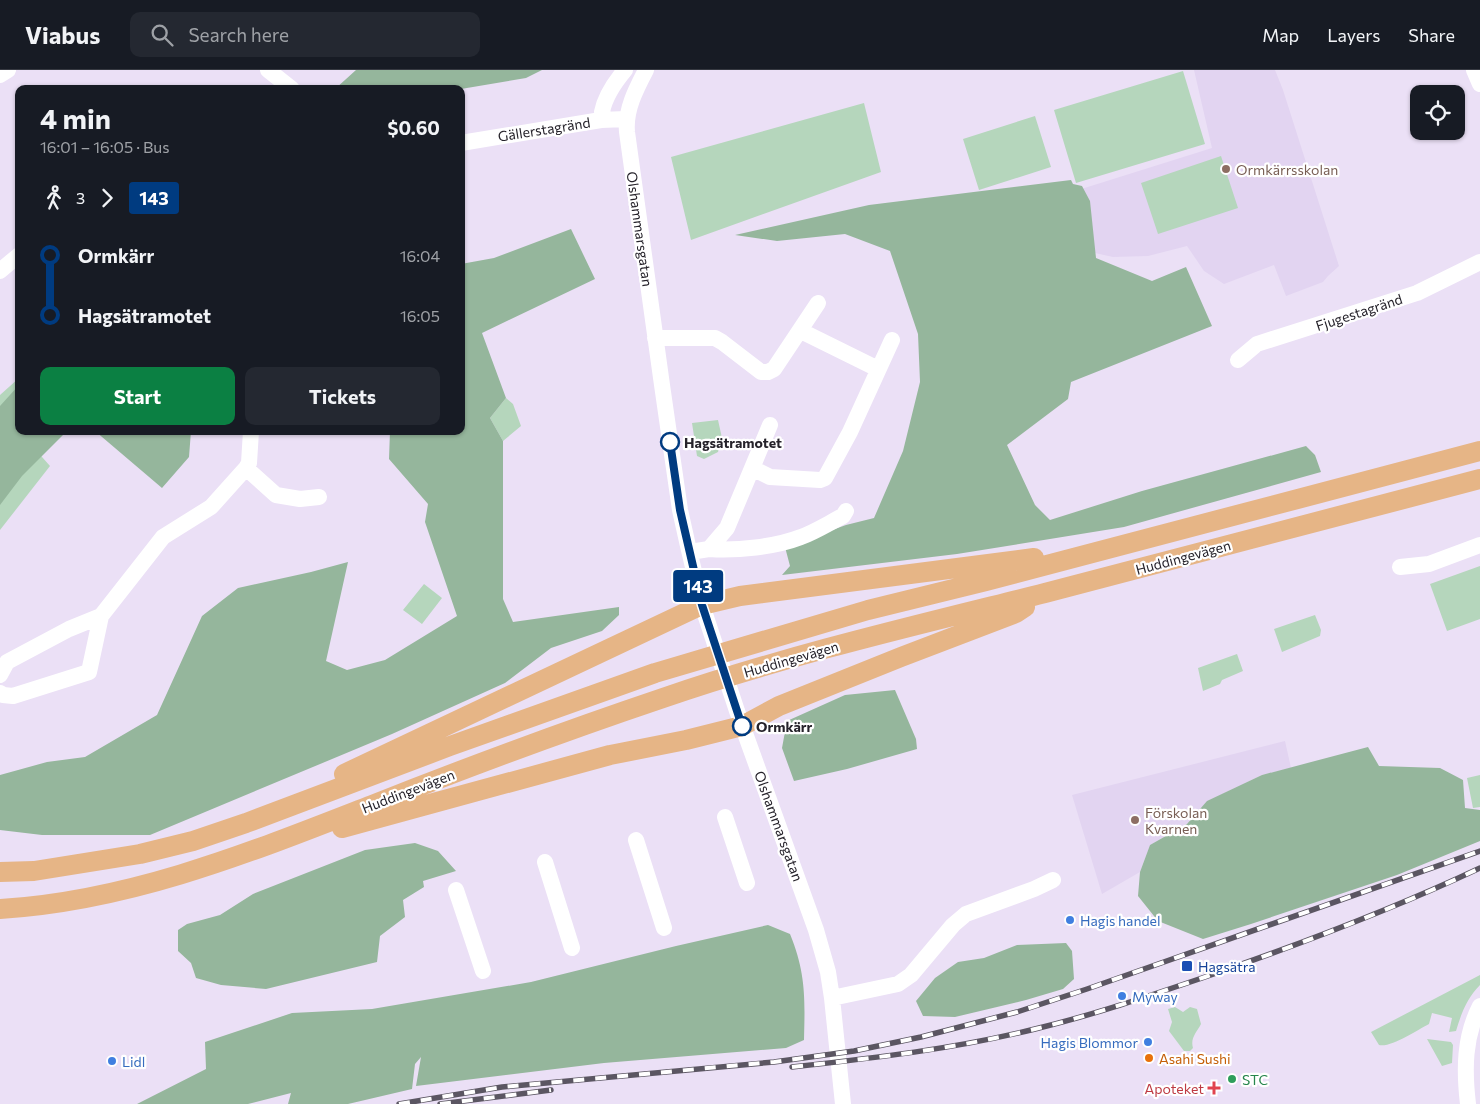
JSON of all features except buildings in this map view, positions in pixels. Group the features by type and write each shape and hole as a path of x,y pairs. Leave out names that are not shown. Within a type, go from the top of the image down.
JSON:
{"main road":[{"name":"Huddingevägen","path":"0,872 34,871 140,854 193,841 655,673 868,610 1078,557 1480,450"},
{"name":"Huddingevägen","path":"0,909 75,901 147,885 291,836 481,763 664,697 755,668 848,642 1048,592 1480,479"},
{"path":"246,823 331,780 616,644 704,612 740,596 1028,558 1078,557"},
{"path":"291,836 343,828 610,755 686,740 739,718 780,706 1016,613 1048,592"}],"street":[{"path":"0,75 8,70"},
{"path":"268,70 288,85"},
{"path":"602,112 606,97 625,70"},
{"path":"626,119 646,70"},
{"path":"1474,70 1480,84"},
{"name":"Gällerstagränd","path":"465,141 601,120 626,119"},
{"name":"Olshammarsgatan","path":"626,119 680,510 704,612 739,718 816,930 828,972 843,1104"},
{"path":"0,271 15,258"},
{"name":"Fjugestagränd","path":"1238,360 1257,344 1417,293 1480,262"},
{"path":"655,338 715,338 762,372 768,372 774,369 818,303"},
{"path":"800,332 878,369"},
{"path":"752,468 770,476 820,480 825,478 850,432 892,340"},
{"path":"709,549 727,528 770,425"},
{"path":"0,693 13,696 89,672 101,616 163,537 211,507 246,468 249,463 251,435"},
{"path":"246,468 276,495 300,499 319,497"},
{"path":"690,552 784,542 802,536 843,516 846,511"},
{"path":"1400,567 1429,564 1480,545"},
{"path":"0,675 7,662 69,629 101,616"},
{"path":"725,817 747,883"},
{"path":"636,840 664,928"},
{"path":"545,862 572,948"},
{"path":"832,998 898,984 911,975 954,925 966,914 1053,880"},
{"path":"456,890 483,971"},
{"path":"1468,1104 1465,1058 1473,1019 1480,1006"}],"shaded area":[{"name":"Ormkärrsskolan","path":"1194,70 1275,70 1339,266 1323,282 1286,296 1274,265 1224,284 1204,271 1187,246 1148,256 1113,257 1095,253 1075,191 1212,148"},
{"name":"Förskolan Kvarnen","path":"1285,741 1291,768 1262,775 1208,801 1187,824 1150,845 1140,872 1102,894 1072,795"}],"green space":[{"path":"356,70 542,70 526,78 465,88 465,85 339,85"},
{"path":"1183,71 1205,144 1076,183 1054,110"},
{"path":"864,103 881,172 691,240 671,157"},
{"path":"1035,116 1051,167 979,190 963,139"},
{"path":"1221,156 1238,208 1158,234 1141,183"},
{"path":"1071,180 1073,184 1082,186 1090,201 1096,258 1152,281 1186,267 1212,326 1071,382 1068,399 1007,445 1035,505 1050,520 1142,491 1306,446 1315,455 1321,472 1124,527 957,554 782,575 790,566 785,547 846,525 874,518 903,451 920,382 918,334 890,251 845,234 777,241 735,235 869,205"},
{"path":"571,229 595,279 482,333 506,398 490,418 503,441 503,599 513,622 619,607 619,615 602,631 551,648 505,683 392,734 150,835 42,835 0,830 0,775 47,762 85,757 157,715 202,616 238,588 348,562 326,661 347,670 385,660 457,616 425,522 428,504 389,459 390,435 465,435 465,263 494,258"},
{"path":"15,382 15,435 23,435 50,466 0,530 0,395"},
{"path":"15,389 15,435 63,435 22,476 0,505 0,406"},
{"path":"506,398 513,404 521,426 503,441 490,418"},
{"path":"718,420 722,438 718,452 704,459 697,456 692,423"},
{"path":"100,435 191,435 189,457 162,488"},
{"path":"1480,566 1480,619 1447,631 1430,584"},
{"path":"424,584 442,598 422,624 403,610"},
{"path":"1315,615 1321,630 1320,636 1282,652 1274,629"},
{"path":"1237,654 1243,671 1203,691 1198,668"},
{"path":"895,690 916,739 917,749 847,769 794,781 782,748 787,721 845,695"},
{"path":"1368,747 1379,766 1440,768 1463,780 1465,808 1480,810 1480,841 1397,875 1203,939 1158,921 1138,896 1140,872 1150,845 1187,824 1207,801 1262,775"},
{"path":"1480,775 1480,807 1473,808 1467,778"},
{"path":"415,843 438,851 456,871 423,881 424,887 403,900 405,917 380,936 377,962 266,989 221,985 196,978 191,963 178,951 178,930 187,924 220,915 253,894 365,850"},
{"path":"768,925 790,934 802,974 804,1040 786,1048 604,1063 416,1086 421,1057 415,1064 412,1089 348,1104 288,1104 291,1093 248,1104 137,1104 206,1069 205,1042 292,1013 372,1009 531,982"},
{"path":"1066,943 1072,951 1074,979 1063,989 955,1017 923,1016 916,1001 935,978 958,962 984,958 1017,945"},
{"path":"1480,975 1480,985 1471,995 1465,1006 1456,1031 1449,1032 1452,1018 1432,1013 1429,1024 1390,1044 1379,1045 1371,1032"},
{"path":"1175,1007 1183,1012 1190,1007 1197,1009 1201,1024 1193,1038 1193,1048 1190,1051 1184,1051 1169,1031 1172,1022 1168,1009"},
{"path":"1427,1039 1451,1042 1453,1045 1452,1063 1442,1066"}],"railway":[{"path":"399,1104 502,1087 774,1062 854,1051 921,1037 1017,1012 1087,989 1480,851"},
{"path":"792,1067 884,1056 975,1042 1078,1018 1184,984 1309,940 1378,913 1480,868"},
{"path":"440,1104 551,1090"}],"bus line":[{"name":"143","path":"670,442 680,510 702,605 742,726"}],"place":[{"name":"Ormkärrsskolan","path":"1226,169"},
{"name":"Hagsätramotet","path":"670,442"},
{"name":"Ormkärr","path":"742,726"},
{"name":"Förskolan Kvarnen","path":"1135,820"},
{"name":"Hagis handel","path":"1070,920"},
{"name":"Hagsätra","path":"1187,966"},
{"name":"Myway","path":"1122,996"},
{"name":"Hagis Blommor","path":"1148,1042"},
{"name":"Asahi Sushi","path":"1149,1058"},
{"name":"Lidl","path":"112,1061"},
{"name":"STC","path":"1232,1079"},
{"name":"Apoteket","path":"1214,1088"}]}
